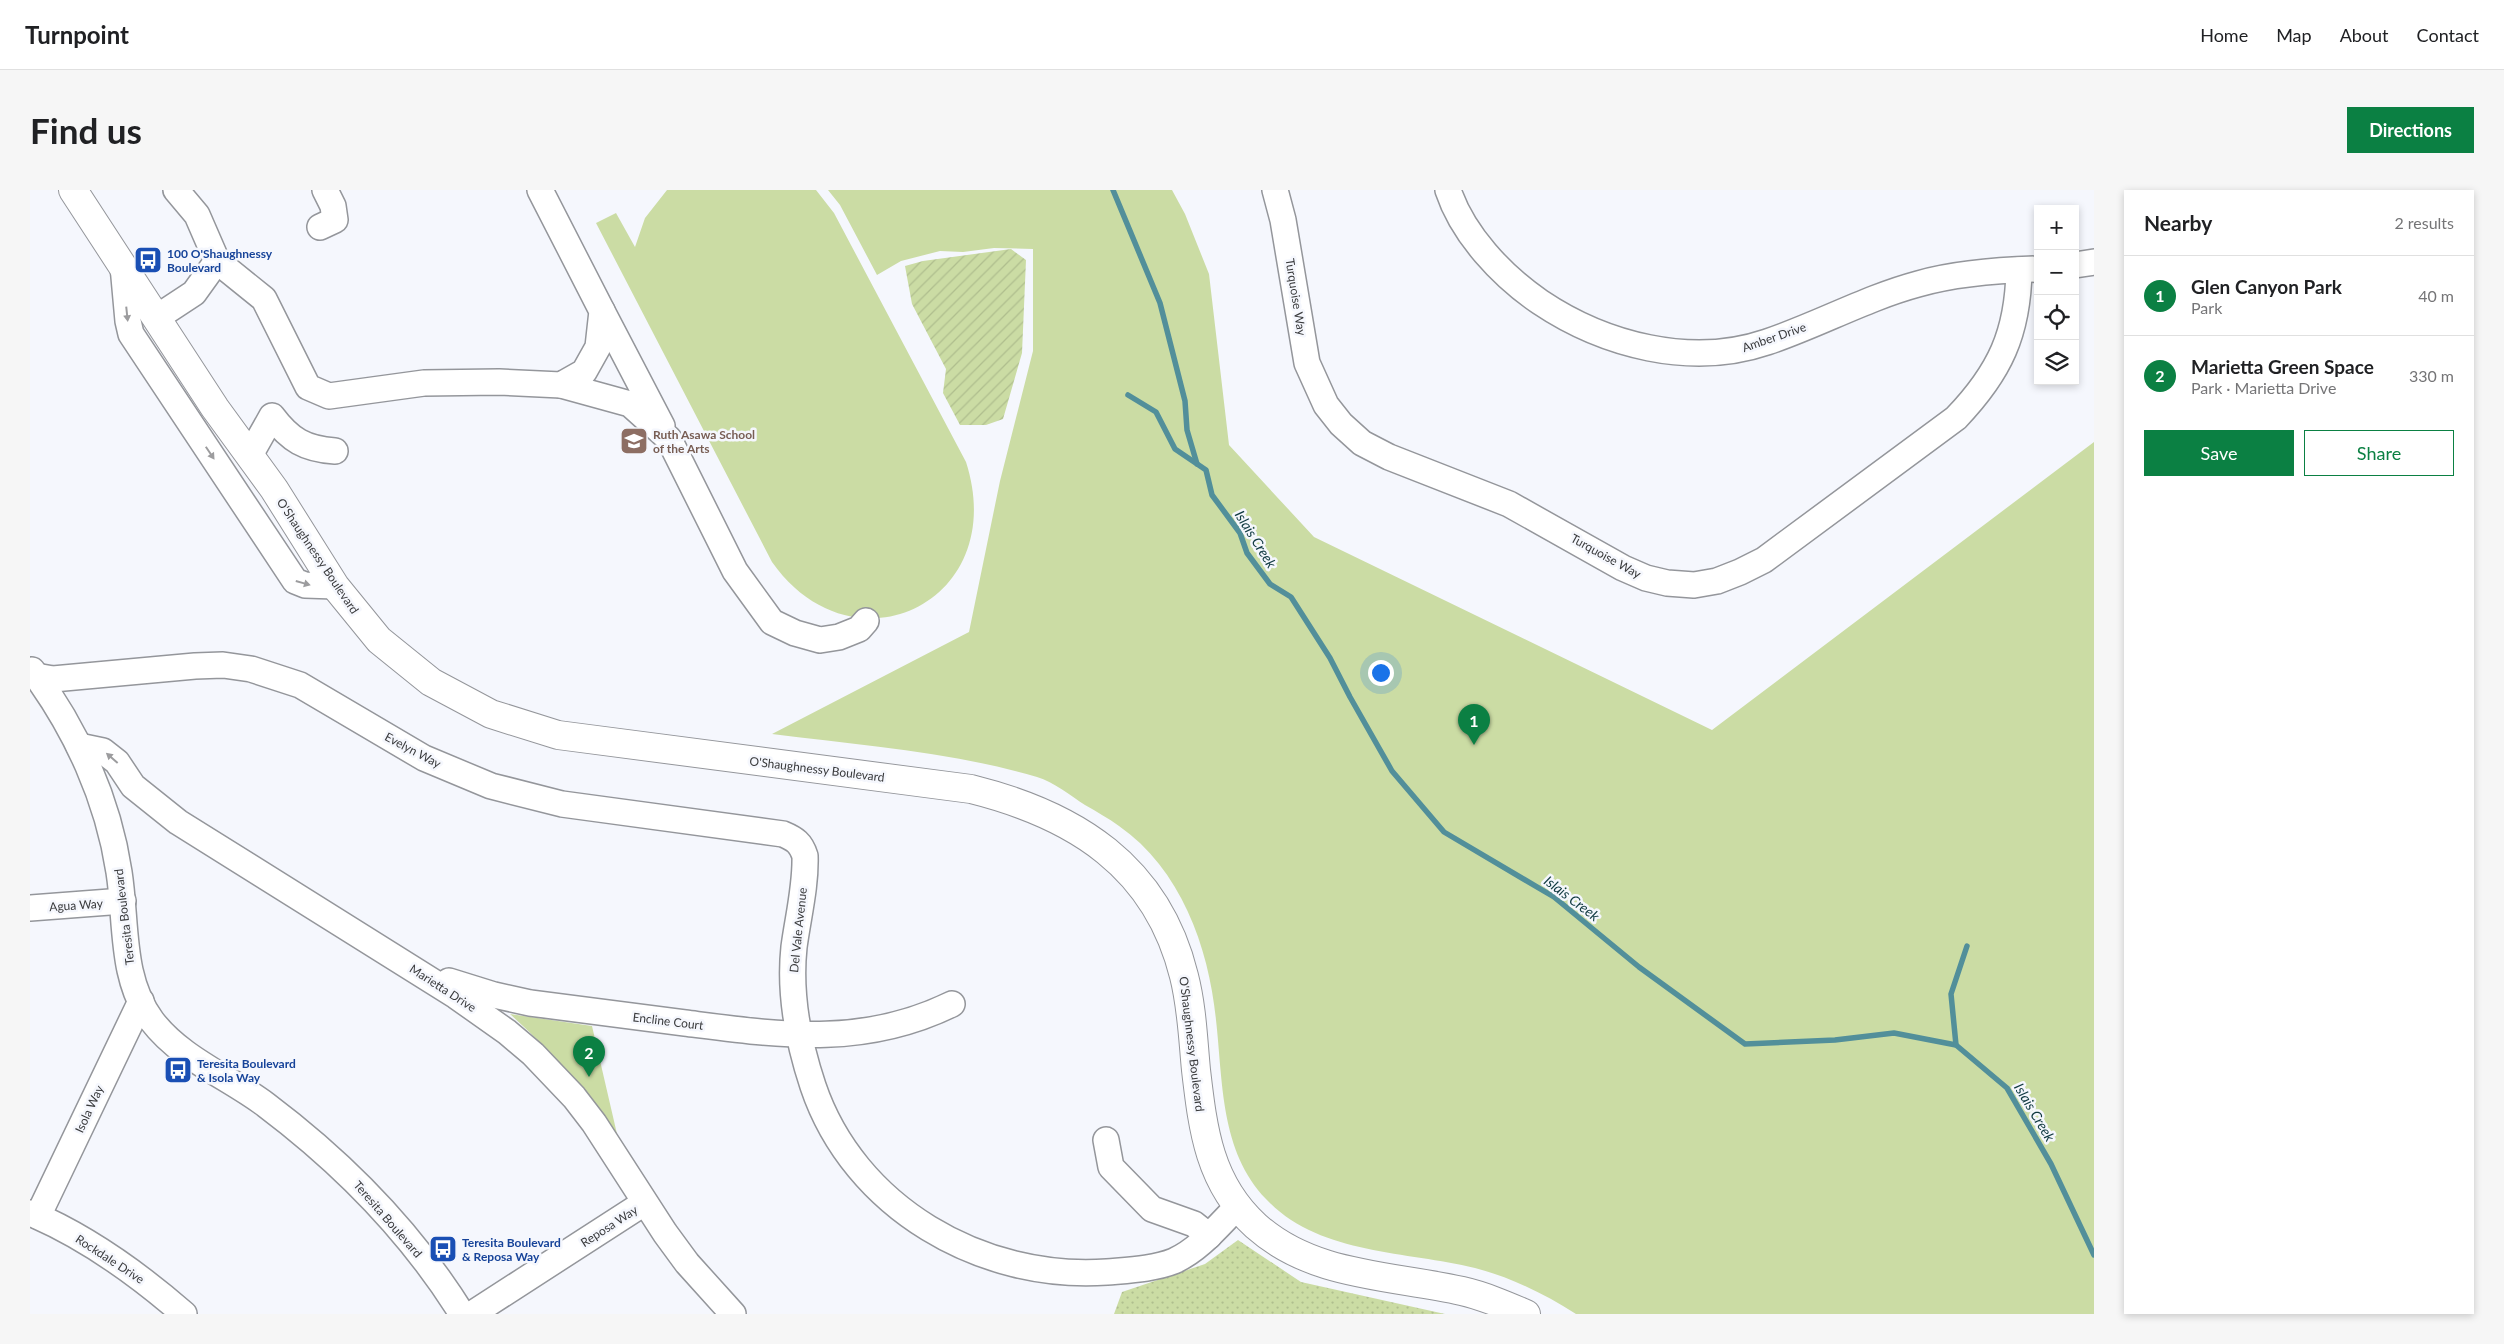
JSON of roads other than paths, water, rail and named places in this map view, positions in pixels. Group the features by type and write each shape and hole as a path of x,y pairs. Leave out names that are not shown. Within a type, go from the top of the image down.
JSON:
{"main road":[{"name":"O'Shaughnessy Boulevard","path":"73,190 335,586 374,634 414,670 449,693 512,723 580,739 971,789 1025,804 1074,828 1106,850 1134,878 1157,908 1174,940 1188,993 1206,1143 1219,1176 1238,1206 1269,1237 1308,1258 1340,1270 1460,1291 1497,1302 1526,1314"}],"street":[{"path":"176,190 204,214 217,262 264,299 308,387 328,396 424,383 499,382 561,385 630,404 669,439"},
{"path":"320,227 335,220 332,206 325,190"},
{"path":"540,190 669,439 734,571 772,622 795,633 820,640 839,637 858,630 866,621"},
{"name":"Turquoise Way","path":"1275,190 1283,220 1308,363 1315,385 1326,405 1341,424 1362,443 1389,457 1509,504 1623,568 1668,583 1694,585 1717,581 1764,560 1956,418 1975,398 2004,349 2015,322 2028,269"},
{"name":"Amber Drive","path":"1448,190 1464,222 1480,246 1524,291 1578,324 1608,337 1675,352 1706,353 1736,350 1765,343 1917,284 1950,276 2028,269"},
{"path":"156,318 194,293 217,262"},
{"path":"2079,264 2094,262"},
{"path":"122,266 131,334 289,572 300,584 335,586"},
{"path":"561,385 584,372 598,347 602,311"},
{"path":"250,455 272,416 285,434 312,449 335,451"},
{"name":"Evelyn Way","path":"32,673 53,679 195,666 223,665 252,669 300,685 424,758 491,786 562,804 783,834 793,838 802,846"},
{"name":"Teresita Boulevard","path":"32,673 56,704 79,746 98,792 114,844 123,901 127,955 132,978 140,1001 152,1021 176,1045 258,1099 293,1126 359,1184 416,1249 462,1314"},
{"name":"Marietta Drive","path":"79,746 103,751 124,770 134,786 202,839 482,1013 533,1054 574,1097 594,1123 644,1203 687,1264 733,1314"},
{"path":"98,792 111,785 122,783 134,786"},
{"name":"Del Vale Avenue","path":"802,846 806,866 793,969 799,1034 806,1063 825,1114 859,1167 906,1213 932,1232 960,1247 1027,1268 1060,1273 1091,1273 1127,1270 1173,1261 1187,1254 1209,1236 1238,1206"},
{"name":"Agua Way","path":"30,908 123,901"},
{"name":"Encline Court","path":"389,954 455,984 530,1003 756,1032 838,1035 886,1029 924,1018 952,1004"},
{"name":"Isola Way","path":"34,1215 140,1001"},
{"path":"1106,1140 1111,1167 1152,1209 1194,1224 1209,1236"},
{"name":"Reposa Way","path":"472,1314 644,1203"},
{"name":"Rockdale Drive","path":"34,1215 89,1244 135,1274 184,1314"}],"waterway":[{"path":"1113,190 1160,303 1185,401 1187,430 1197,464"},
{"name":"Islais Creek","path":"1128,395 1156,412 1175,449 1206,470 1212,495 1240,533 1247,553 1270,584 1291,597 1330,658 1392,771 1444,832 1554,897 1639,967 1745,1044 1835,1040 1894,1033 1956,1045 2007,1088 2051,1164 2094,1255"},
{"path":"1956,1045 1951,994 1967,946"}],"place":[{"name":"100 O'Shaughnessy Boulevard","path":"148,260"},
{"name":"Ruth Asawa School of the Arts","path":"634,441"},
{"name":"Glen Canyon Park","path":"1474,745"},
{"name":"Teresita Boulevard & Isola Way","path":"178,1070"},
{"name":"Marietta Green Space","path":"589,1077"},
{"name":"Teresita Boulevard & Reposa Way","path":"443,1249"}]}
